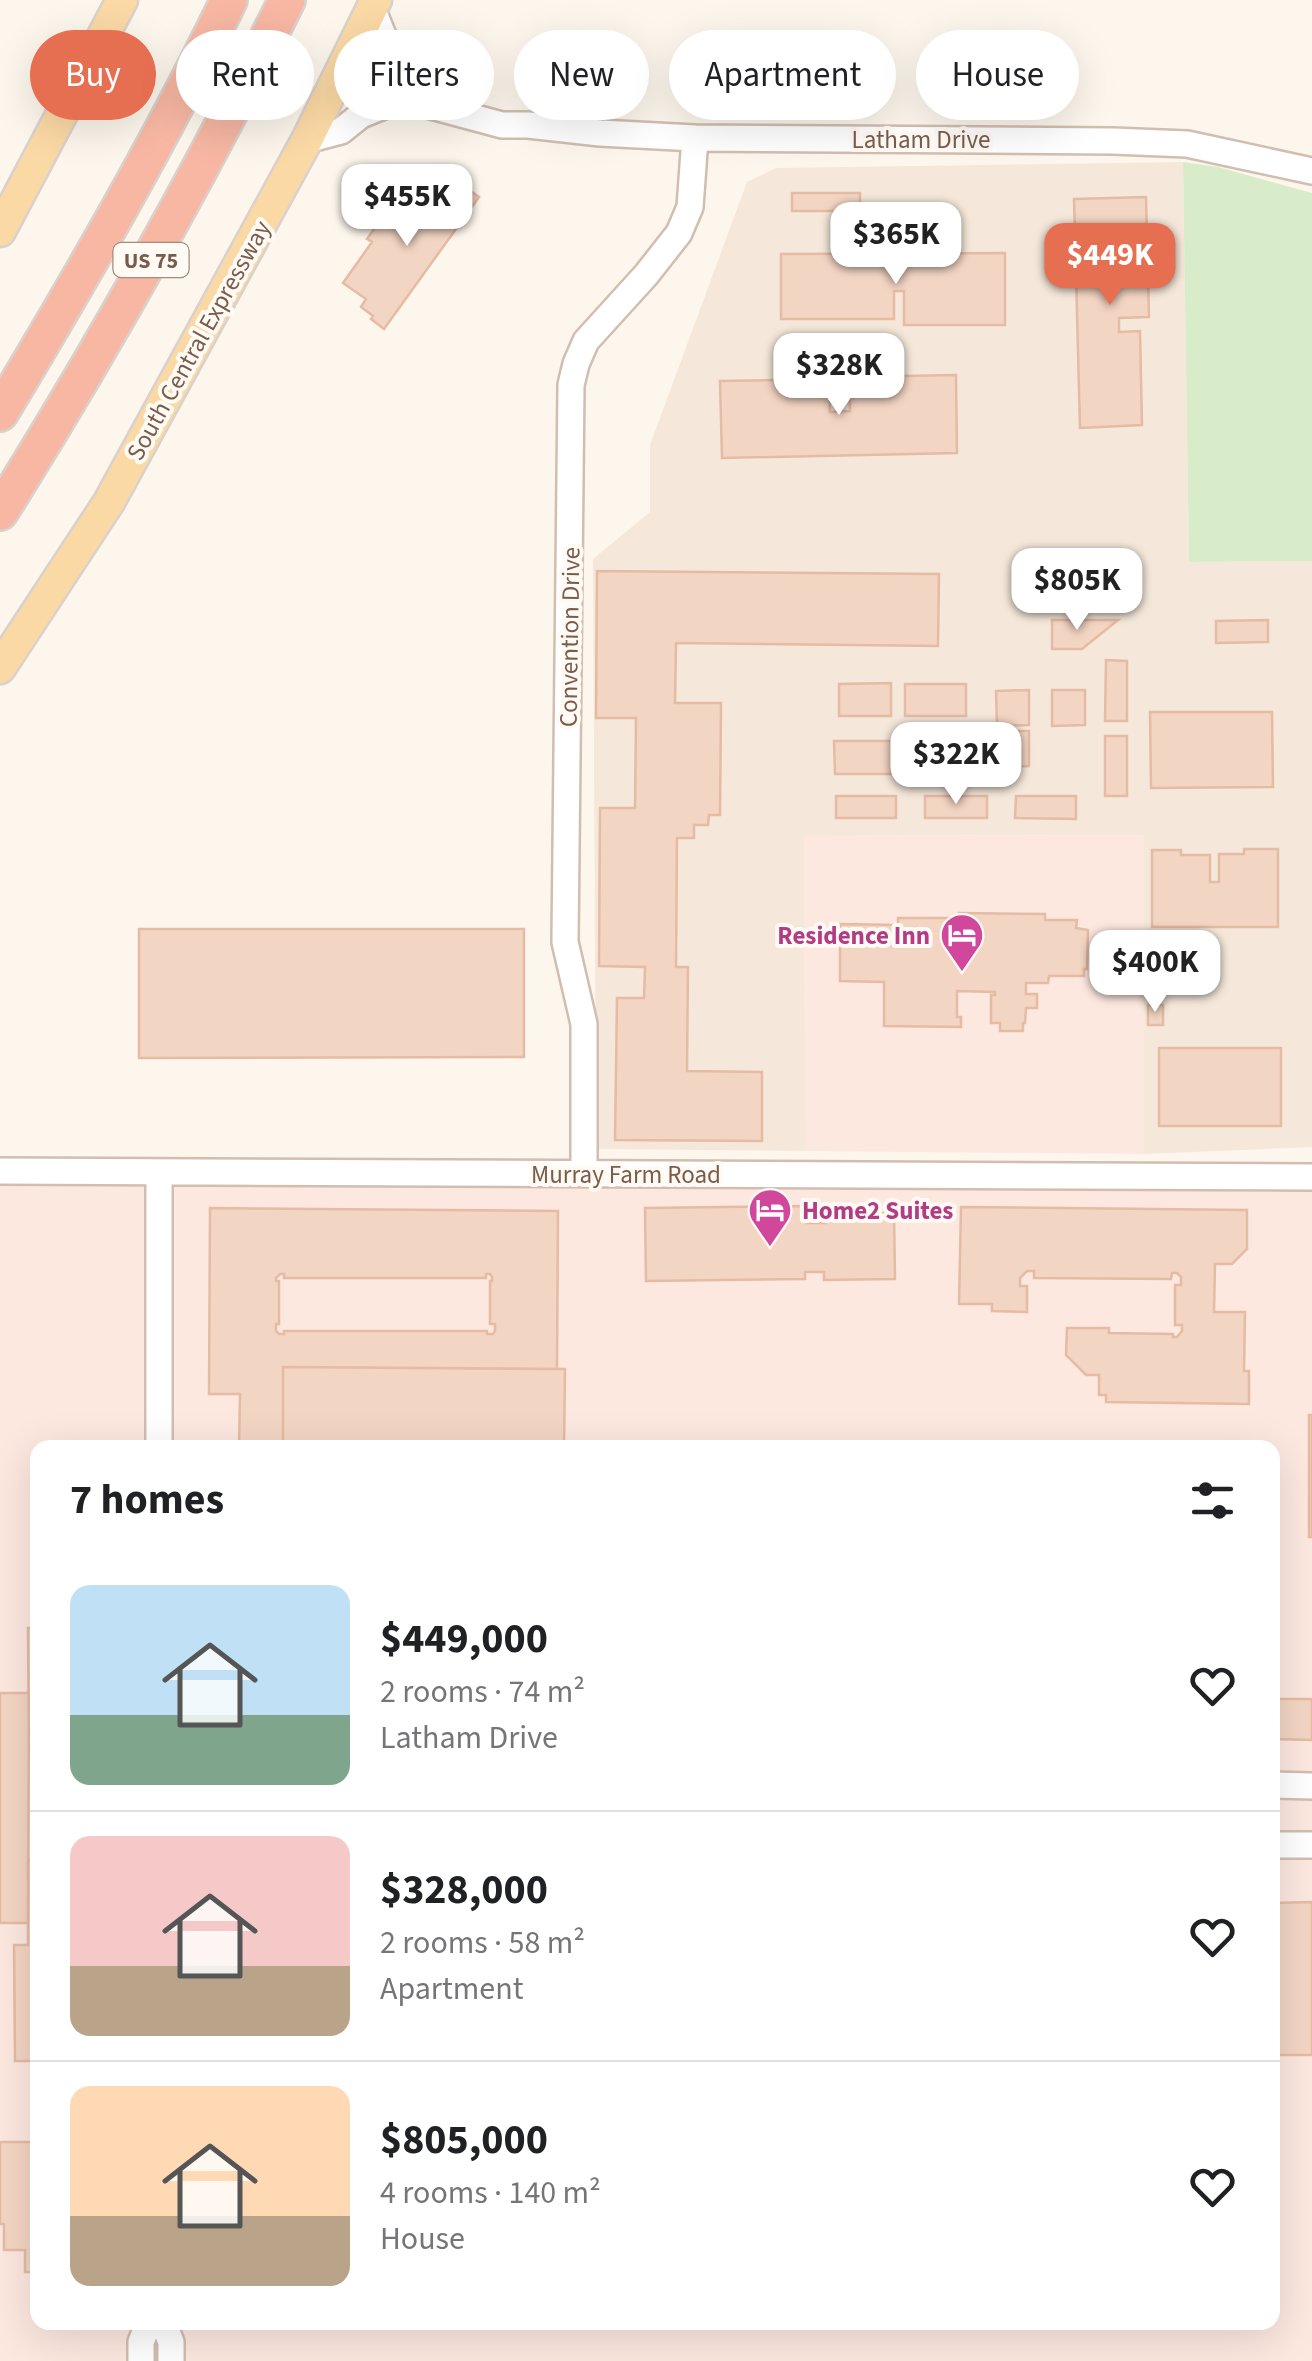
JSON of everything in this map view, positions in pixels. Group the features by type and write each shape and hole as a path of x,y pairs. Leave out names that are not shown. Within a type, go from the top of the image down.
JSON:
{"highway":[{"name":"US 75","path":"0,414 89,264 230,0"},
{"name":"US 75","path":"0,512 151,260 287,0"}],"main road":[{"path":"0,231 10,193 122,0"},
{"name":"South Central Expressway","path":"0,668 109,502 307,140 374,4"}],"street":[{"name":"Latham Drive","path":"374,4 397,65 410,79 446,97 528,125"},
{"name":"Latham Drive","path":"307,140 341,131 361,114 396,101 420,103 502,125 600,133 696,138 1114,140 1187,144 1312,172"},
{"name":"Convention Drive","path":"584,1174 584,1024 564,942 571,386 586,342 679,233 690,206 696,138"},
{"name":"Murray Farm Road","path":"0,1171 1312,1176"},
{"path":"159,1440 160,1172"},
{"path":"1280,1786 1312,1786"},
{"path":"1280,1845 1312,1845"},
{"path":"140,2361 146,2330"},
{"path":"165,2330 170,2361"}],"shaded area":[{"path":"1183,162 1189,562 1312,561 1312,1147 1144,1154 1143,835 805,836 805,1151 596,1149 593,559 650,512 650,445 747,182 776,168"},
{"path":"1144,835 1144,1154 805,1151 804,836"},
{"path":"0,1180 1312,1186 1312,2361 0,2361"}],"green space":[{"path":"1183,162 1218,167 1312,193 1312,561 1189,562"}],"building":[{"path":"451,177 479,197 384,329 361,307 366,299 343,283 372,242 367,239 385,214 397,222 417,195 421,199 430,187 439,193"},
{"path":"792,193 860,193 860,211 792,211"},
{"path":"1146,197 1149,317 1119,318 1119,332 1140,331 1142,425 1080,428 1074,199"},
{"path":"1005,253 1005,325 904,325 904,291 894,291 894,319 781,319 781,254"},
{"path":"956,375 957,453 722,458 720,381 829,379 830,412 850,411 849,377"},
{"path":"597,571 939,574 938,646 676,643 675,703 721,703 720,815 709,815 708,825 694,825 694,838 677,838 676,967 688,967 687,1071 762,1072 762,1141 615,1140 617,998 644,998 645,967 599,966 600,808 635,808 636,718 596,718"},
{"path":"1052,620 1118,620 1082,649 1052,649"},
{"path":"1268,620 1268,642 1216,643 1216,621"},
{"path":"1106,660 1127,661 1127,721 1105,721"},
{"path":"891,683 891,716 839,716 839,684"},
{"path":"905,684 966,684 966,716 905,716"},
{"path":"1029,690 1029,725 997,726 996,691"},
{"path":"1052,690 1085,690 1085,725 1052,726"},
{"path":"1150,712 1272,712 1273,787 1151,788"},
{"path":"996,731 1029,731 1029,766 996,767"},
{"path":"1105,736 1127,736 1127,796 1105,796"},
{"path":"834,741 891,741 891,774 835,774"},
{"path":"906,741 966,741 966,758 949,758 949,773 906,774"},
{"path":"836,796 896,796 896,818 836,818"},
{"path":"925,796 987,796 987,818 925,818"},
{"path":"1016,796 1076,796 1076,819 1015,818"},
{"path":"1244,849 1278,849 1278,927 1152,927 1152,850 1210,855 1210,882 1219,882 1219,854 1244,854"},
{"name":"Residence Inn","path":"959,913 1045,914 1045,920 1077,920 1076,928 1088,930 1084,976 1049,976 1048,983 1026,983 1026,994 1037,994 1037,1008 1026,1008 1023,1031 1000,1031 1000,1023 991,1023 991,995 995,992 957,991 961,1027 884,1026 884,982 840,981 840,924 898,925 898,918 959,918"},
{"path":"139,929 524,929 524,1057 139,1058"},
{"path":"1148,1005 1163,1005 1163,1025 1148,1025"},
{"path":"1159,1048 1281,1048 1281,1126 1159,1126"},
{"name":"Home2 Suites","path":"807,1206 807,1223 825,1223 825,1214 894,1213 895,1279 824,1280 824,1272 805,1272 805,1279 646,1281 645,1208"},
{"path":"961,1207 1247,1210 1247,1249 1232,1264 1215,1264 1214,1312 1245,1312 1244,1371 1249,1371 1249,1404 1106,1402 1106,1395 1099,1395 1099,1375 1086,1375 1066,1355 1067,1328 1109,1328 1109,1333 1177,1337 1182,1325 1175,1325 1175,1285 1181,1285 1177,1273 1172,1273 1171,1279 1034,1278 1034,1271 1027,1271 1020,1278 1020,1286 1027,1286 1027,1312 992,1311 992,1304 959,1304"},
{"path":"210,1208 558,1211 557,1369 283,1367 283,1440 239,1440 240,1394 209,1394","holes":["280,1274 284,1278 486,1278 490,1274 490,1324 495,1324 495,1331 279,1334 276,1278"]},
{"path":"283,1367 565,1369 564,1440 283,1440"},
{"path":"1312,1415 1312,1537 1309,1537"},
{"path":"28,1628 30,1628 30,1761"},
{"path":"0,1693 29,1693 28,1923 0,1923"},
{"path":"1280,1699 1312,1699 1312,1740 1280,1739"},
{"path":"30,1860 30,2061 15,2061 14,1945 28,1945"},
{"path":"1312,1902 1312,2055 1280,2055 1280,1903"},
{"path":"0,2142 30,2142 30,2272 25,2272 25,2250 4,2250 4,2224 0,2224"}],"place":[{"name":"Residence Inn","path":"962,973"},
{"name":"Home2 Suites","path":"770,1248"}]}
